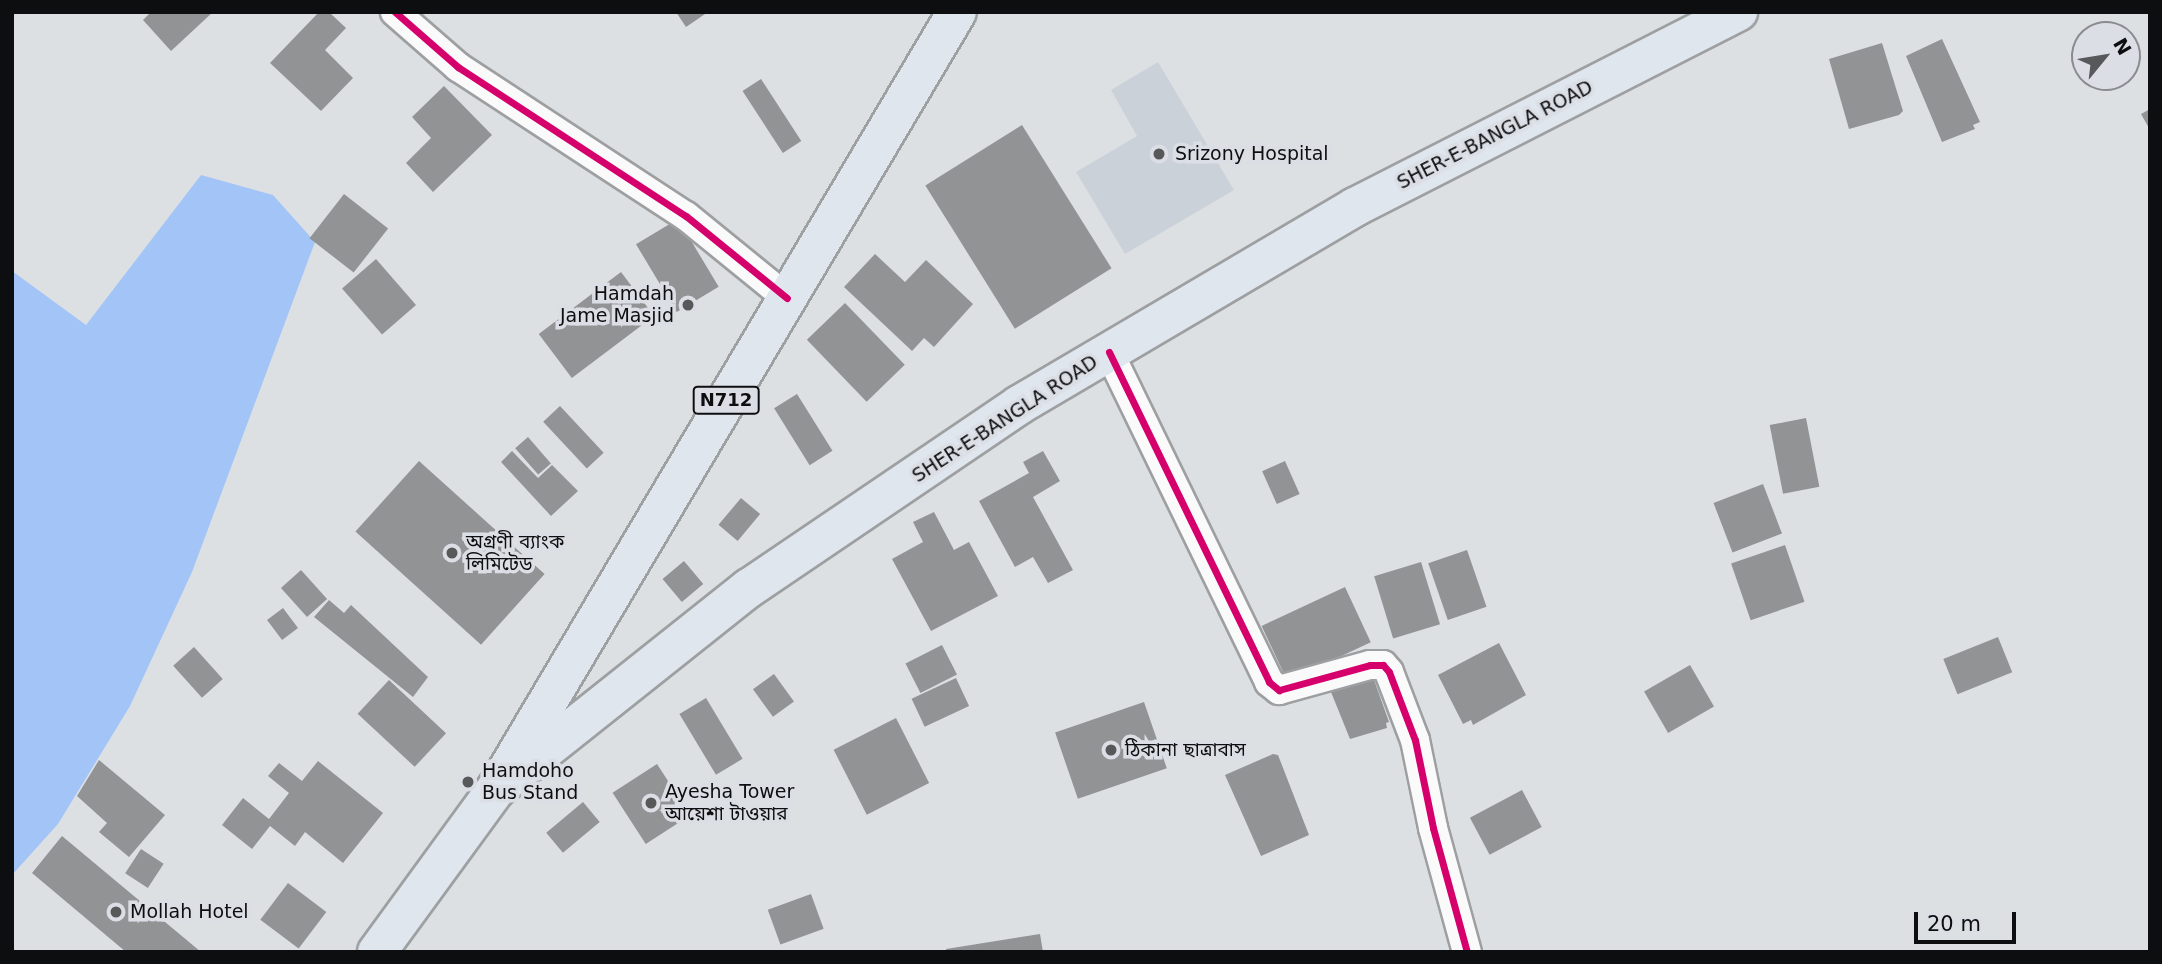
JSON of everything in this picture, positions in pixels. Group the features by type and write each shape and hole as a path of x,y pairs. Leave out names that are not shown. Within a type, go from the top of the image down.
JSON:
{"highway":[{"name":"N712","path":"377,952 496,789 957,12"},
{"name":"SHER-E-BANGLA ROAD","path":"496,789 749,588 1019,405 1355,206 1738,12"}],"street":[{"path":"395,12 458,67 686,216 787,298"},
{"path":"1109,352 1269,682 1279,690 1370,665 1383,665 1389,672 1415,740 1433,828 1467,952"}],"shaded area":[{"name":"Srizony Hospital","path":"1158,62 1234,190 1125,254 1076,172 1137,136 1111,90"}],"water":[{"path":"201,175 273,195 315,242 192,572 130,706 58,824 12,875 12,271 86,325"}],"building":[{"path":"151,12 213,12 171,51 143,20"},
{"path":"319,12 329,12 346,28 325,50 353,78 321,111 270,63"},
{"path":"676,12 708,12 686,27"},
{"path":"1942,39 1980,122 1973,125 1975,129 1942,142 1906,56"},
{"path":"1882,43 1903,111 1899,115 1849,129 1829,59"},
{"path":"761,79 801,141 783,153 743,91"},
{"path":"444,86 492,135 433,192 406,163 431,138 412,117"},
{"path":"2150,109 2150,130 2141,114"},
{"path":"1022,125 1112,268 1015,329 925,185"},
{"path":"344,194 388,228 354,273 310,238"},
{"name":"Hamdah Jame Masjid","path":"678,219 719,287 677,312 636,244"},
{"path":"875,254 905,282 926,260 973,304 934,347 924,338 912,351 844,287"},
{"path":"376,259 416,305 382,335 342,289"},
{"path":"621,272 654,316 572,378 539,334"},
{"path":"845,303 905,365 867,402 807,340"},
{"path":"797,394 833,451 810,465 774,408"},
{"path":"560,406 604,453 587,468 543,422"},
{"path":"1806,418 1819,487 1783,494 1770,425"},
{"path":"528,437 551,463 538,475 515,448"},
{"path":"512,451 538,478 552,465 578,491 551,516 501,462"},
{"path":"1043,451 1060,481 1033,497 1073,570 1048,583 1033,557 1015,567 979,501 1029,473 1023,462"},
{"name":"অগ্রণী ব্যাংক লিমিটেড","path":"419,461 545,574 481,645 355,532"},
{"path":"1285,461 1300,494 1277,504 1262,471"},
{"path":"1763,484 1782,533 1733,552 1714,503"},
{"path":"741,498 760,514 738,541 719,525"},
{"path":"934,512 954,550 969,542 998,596 931,631 892,559 923,542 913,522"},
{"path":"1785,545 1805,602 1751,620 1731,564"},
{"path":"1467,550 1487,607 1448,620 1428,563"},
{"path":"684,561 703,584 682,602 663,579"},
{"path":"1421,562 1440,624 1393,638 1374,576"},
{"path":"301,570 327,599 307,617 281,588"},
{"path":"1345,587 1371,642 1287,681 1262,626"},
{"path":"329,600 344,613 351,605 428,677 413,697 314,617"},
{"path":"283,608 298,628 282,640 267,620"},
{"path":"1998,637 2012,672 1958,694 1943,659"},
{"path":"1499,643 1526,695 1473,725 1471,720 1463,724 1438,675"},
{"path":"942,645 957,674 920,693 905,664"},
{"path":"194,647 223,679 202,698 173,666"},
{"path":"1690,665 1714,707 1668,733 1644,692"},
{"path":"774,674 794,702 773,717 753,689"},
{"path":"1373,677 1389,722 1386,723 1387,728 1350,739 1331,692"},
{"path":"956,678 969,706 925,727 912,699"},
{"path":"389,680 446,733 415,767 358,714"},
{"path":"706,698 743,759 716,775 679,714"},
{"name":"ঠিকানা ছাত্রাবাস","path":"1144,702 1167,768 1078,799 1055,733"},
{"path":"896,718 929,783 867,815 834,750"},
{"path":"1273,754 1278,755 1309,835 1261,856 1225,775"},
{"path":"99,760 165,815 129,857 99,832 107,823 77,796"},
{"path":"318,761 383,813 343,863 305,832 295,846 270,826 252,849 222,825 243,798 269,819 289,793 268,776 279,763 302,781"},
{"name":"Ayesha Tower আয়েশা টাওয়ার","path":"657,764 690,815 646,844 613,793"},
{"path":"1522,790 1542,827 1490,855 1470,818"},
{"path":"583,802 600,822 563,853 546,833"},
{"name":"Mollah Hotel","path":"62,836 201,952 126,952 32,873"},
{"path":"141,849 164,864 148,888 125,873"},
{"path":"288,883 326,912 299,949 260,920"},
{"path":"811,894 824,929 780,945 768,910"},
{"path":"1040,934 1043,952 946,952 946,949"}],"cycle path":[{"path":"395,12 458,67 686,216 787,298"},
{"path":"1109,352 1269,682 1279,690 1370,665 1383,665 1389,672 1415,740 1433,828 1467,952"}],"place":[{"name":"Srizony Hospital","path":"1159,154"},
{"name":"Hamdah Jame Masjid","path":"688,305"},
{"name":"অগ্রণী ব্যাংক লিমিটেড","path":"452,553"},
{"name":"ঠিকানা ছাত্রাবাস","path":"1111,750"},
{"name":"Hamdoho Bus Stand","path":"468,782"},
{"name":"Ayesha Tower আয়েশা টাওয়ার","path":"651,803"},
{"name":"Mollah Hotel","path":"116,912"}]}
